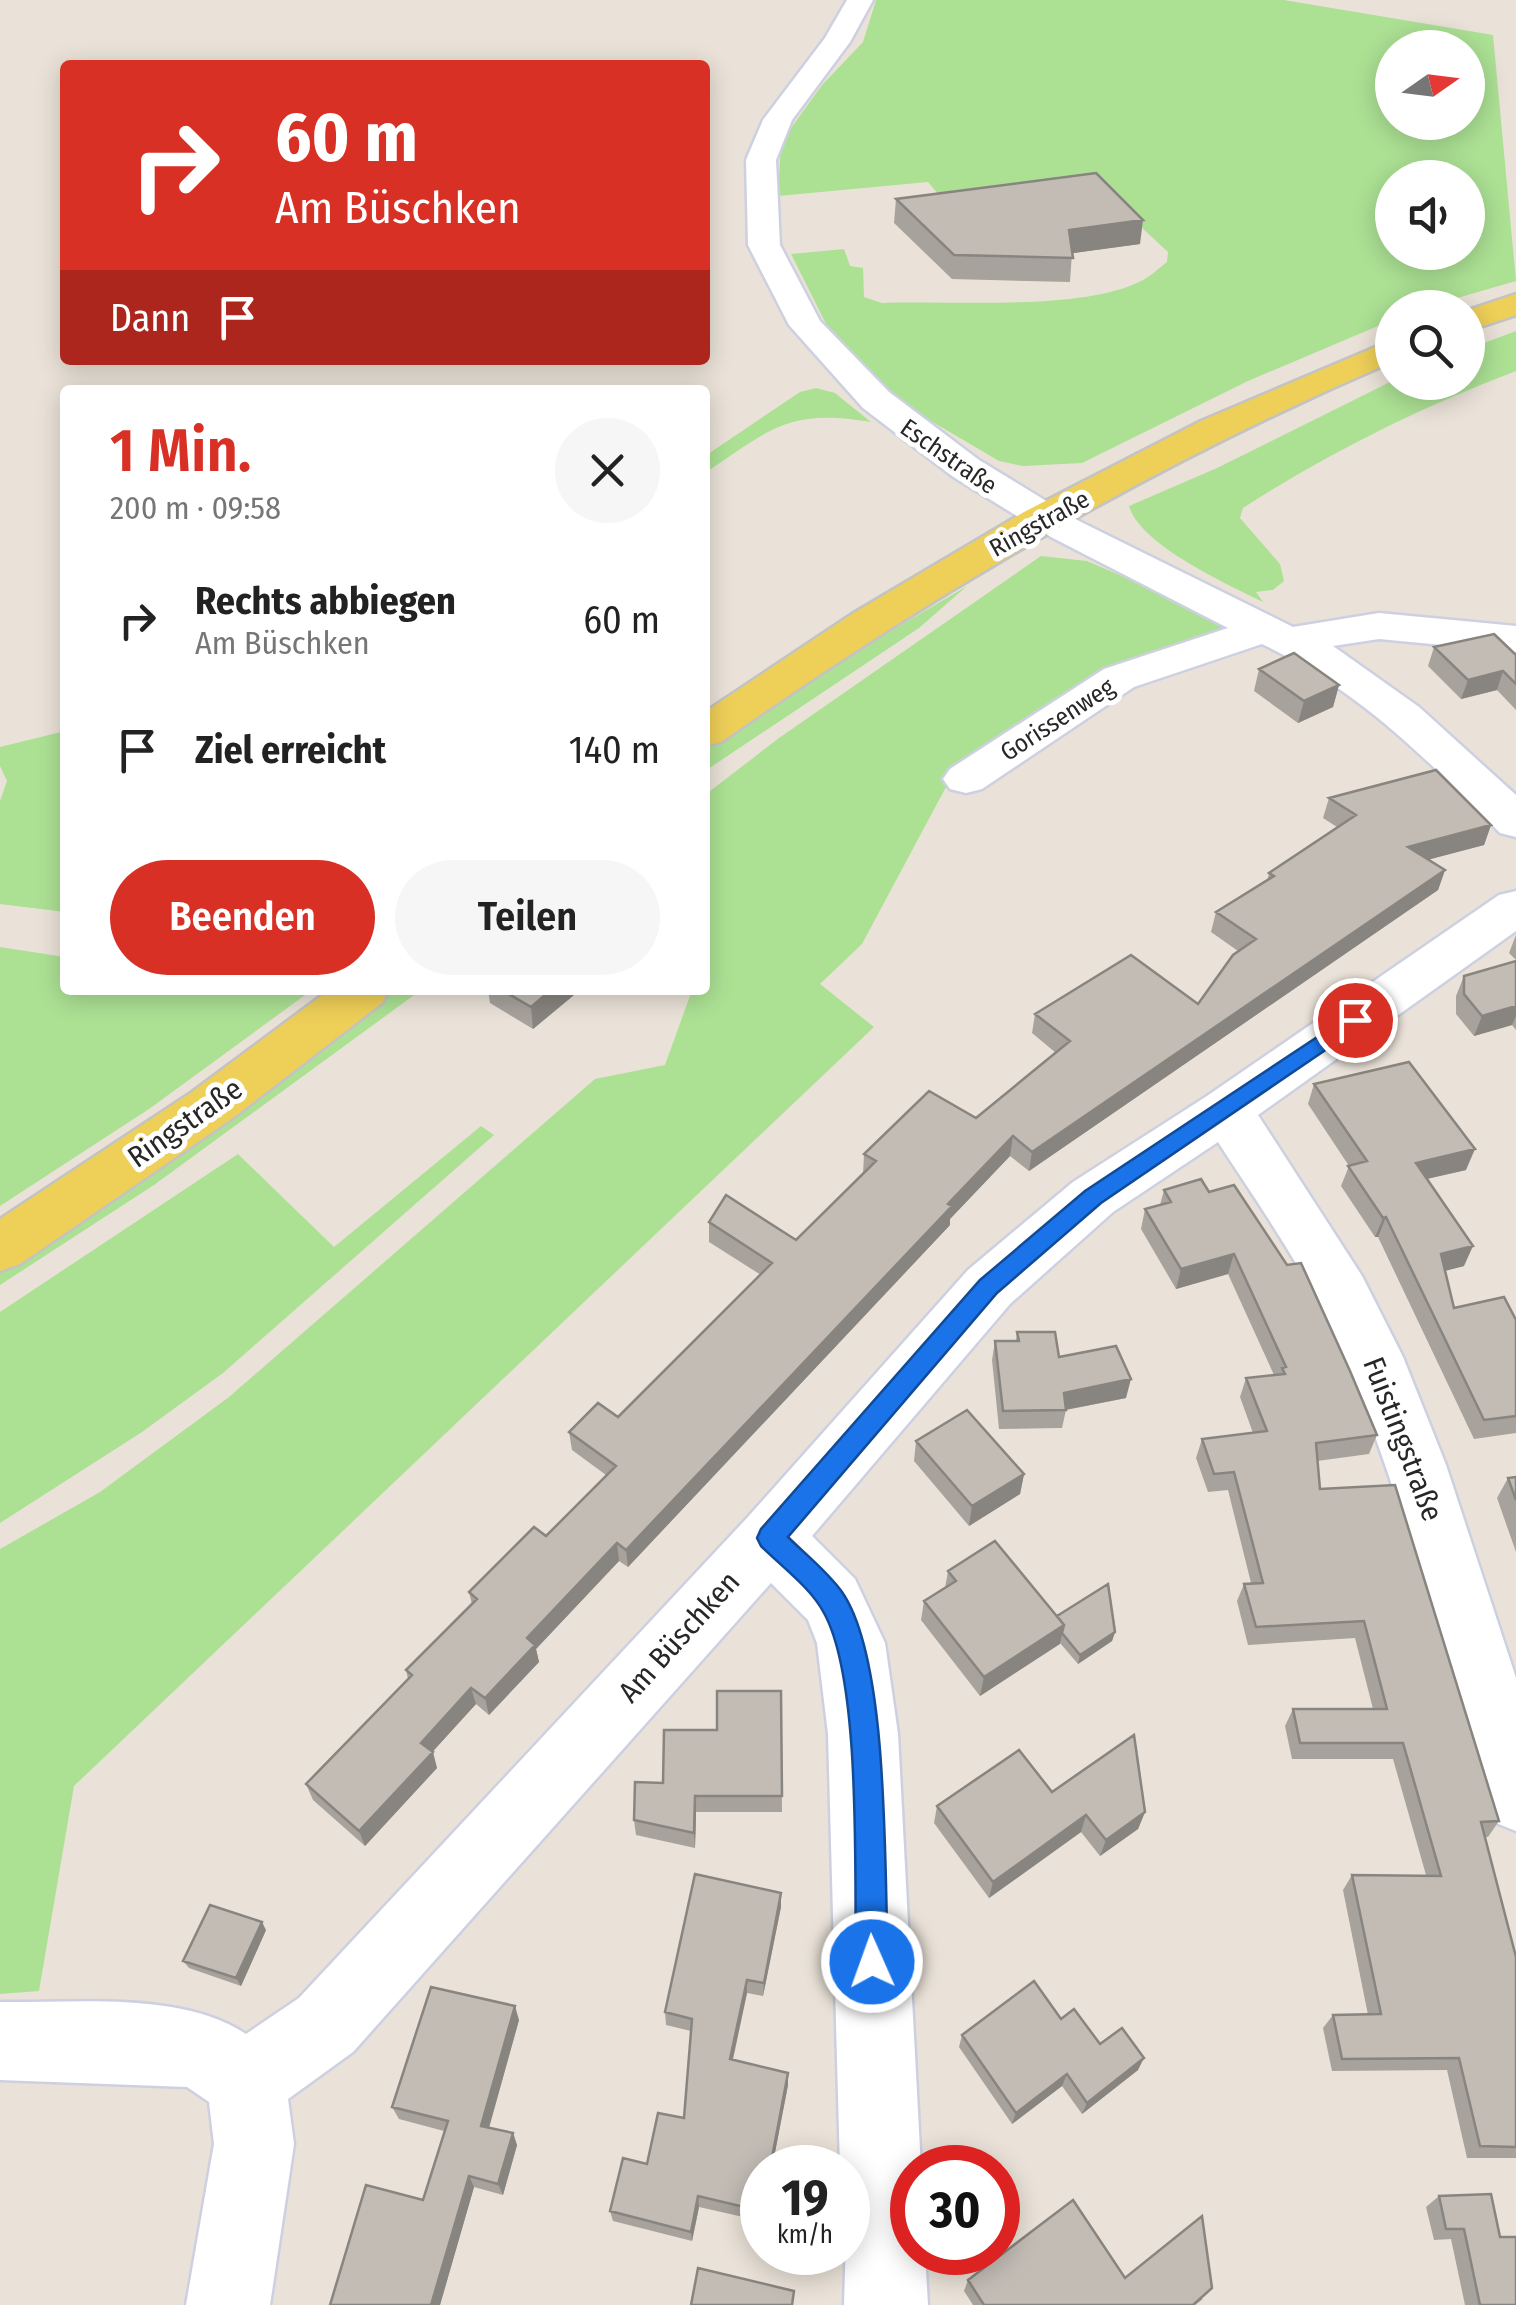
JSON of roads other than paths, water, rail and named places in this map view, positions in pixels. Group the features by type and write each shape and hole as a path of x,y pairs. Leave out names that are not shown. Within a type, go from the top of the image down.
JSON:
{"main road":[{"path":"1485,315 1516,304"},
{"name":"Ringstraße","path":"710,729 891,610 1044,518 1217,428 1375,358"},
{"name":"Ringstraße","path":"0,1248 211,1106 357,995"}],"street":[{"name":"Eschstraße","path":"860,0 849,27 829,57 777,122 761,158 759,209 767,249 805,324 842,369 892,416 975,476 1044,518 1330,660 1366,684 1516,822"},
{"name":"Gorissenweg","path":"966,779 1118,678 1277,634 1379,626 1516,639"},
{"name":"Am Büschken","path":"246,2081 326,2026 770,1538 988,1286 1093,1197 1226,1110 1516,907"},
{"name":"Fuistingstraße","path":"1226,1110 1325,1262 1373,1355 1436,1523 1516,1796"},
{"path":"770,1538 832,1600 852,1643 863,1734 886,2305"},
{"path":"0,2041 126,2043 200,2049 246,2081 254,2144 228,2305"}]}
